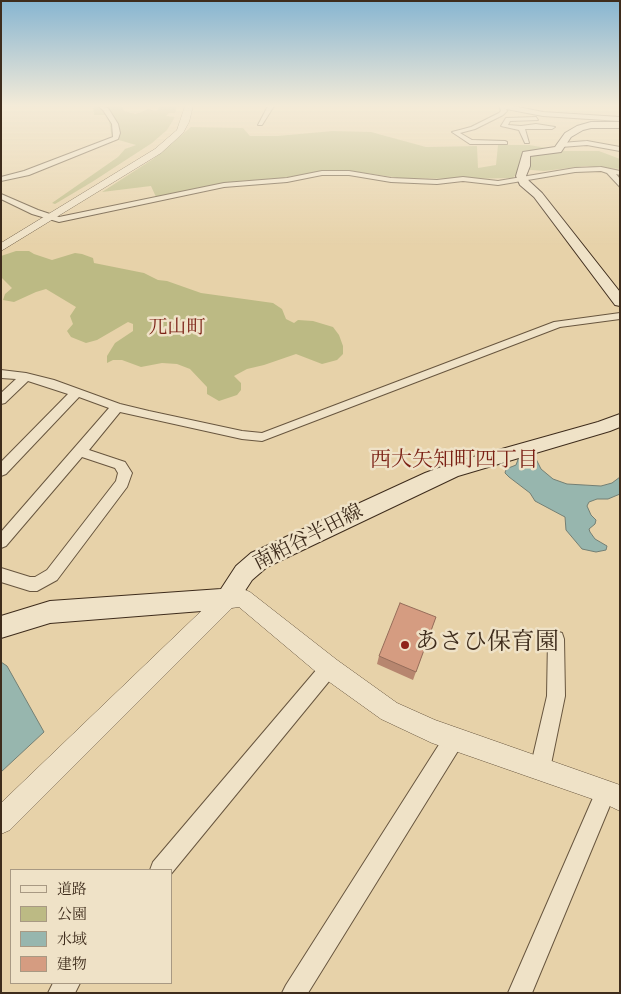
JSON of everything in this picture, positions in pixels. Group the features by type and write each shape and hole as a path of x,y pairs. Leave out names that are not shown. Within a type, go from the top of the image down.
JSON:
{"main road":[{"path":"542,152 526,154 521,180 538,195 620,302"},
{"name":"南粕谷半田線","path":"227,599 244,573 259,560 432,478 452,470 604,427 620,420"},
{"path":"1,627 50,612 227,599"}],"street":[{"path":"1,179 26,173 79,152"},
{"path":"1,248 146,152"},
{"path":"1,241 46,217 156,152"},
{"path":"1,196 46,217 67,219 123,205 224,186 287,180 332,172 391,180 437,182 463,179 498,183 561,172 601,169 620,173"},
{"path":"610,171 620,186"},
{"path":"1,374 26,377 118,407 242,436 262,437 558,324 620,316"},
{"path":"1,400 26,377"},
{"path":"1,471 76,392"},
{"path":"1,542 118,407"},
{"path":"1,575 30,584 37,584 52,575 122,483 125,473 120,465 84,453 81,450"},
{"path":"1,821 227,599 244,598 329,668 389,711 454,739 613,794 520,993"},
{"path":"540,768 556,696 556,639"},
{"path":"162,869 329,668"},
{"path":"294,993 454,739"}],"green space":[{"path":"122,152 138,152 55,204 52,203"},
{"path":"161,152 477,152 478,168 496,165 497,152 603,152 620,159 620,169 586,166 544,171 520,169 513,178 464,179 400,178 350,171 333,171 282,178 239,181 156,197 151,186 102,192"},
{"path":"16,251 29,251 52,260 75,253 82,254 93,258 94,263 144,273 158,280 167,281 201,293 273,303 282,309 286,319 294,323 298,320 313,321 333,327 339,335 343,346 343,354 337,360 322,364 296,354 247,369 234,376 241,383 241,390 237,395 219,401 207,394 207,387 190,369 177,364 162,363 141,367 122,360 113,360 107,363 107,356 115,343 133,331 133,324 128,322 97,340 86,343 71,337 67,331 73,324 70,316 76,307 46,289 14,302 3,300 5,294 12,288 1,277 1,256"}],"water":[{"path":"519,457 536,459 541,469 553,479 567,484 601,486 612,483 620,477 620,494 608,499 597,499 589,502 587,506 591,515 596,520 595,524 589,529 590,532 595,539 607,546 606,550 596,552 582,549 566,530 565,517 535,501 530,493 505,473 506,469 516,465"},
{"path":"1,662 7,666 44,732 1,772"}],"building":[{"name":"あさひ保育園","path":"400,603 436,617 416,672 379,656"}],"place":[{"name":"あさひ保育園","path":"405,645"}],"district":[{"name":"兀山町","path":"177,330"},
{"name":"西大矢知町四丁目","path":"454,462"}]}
